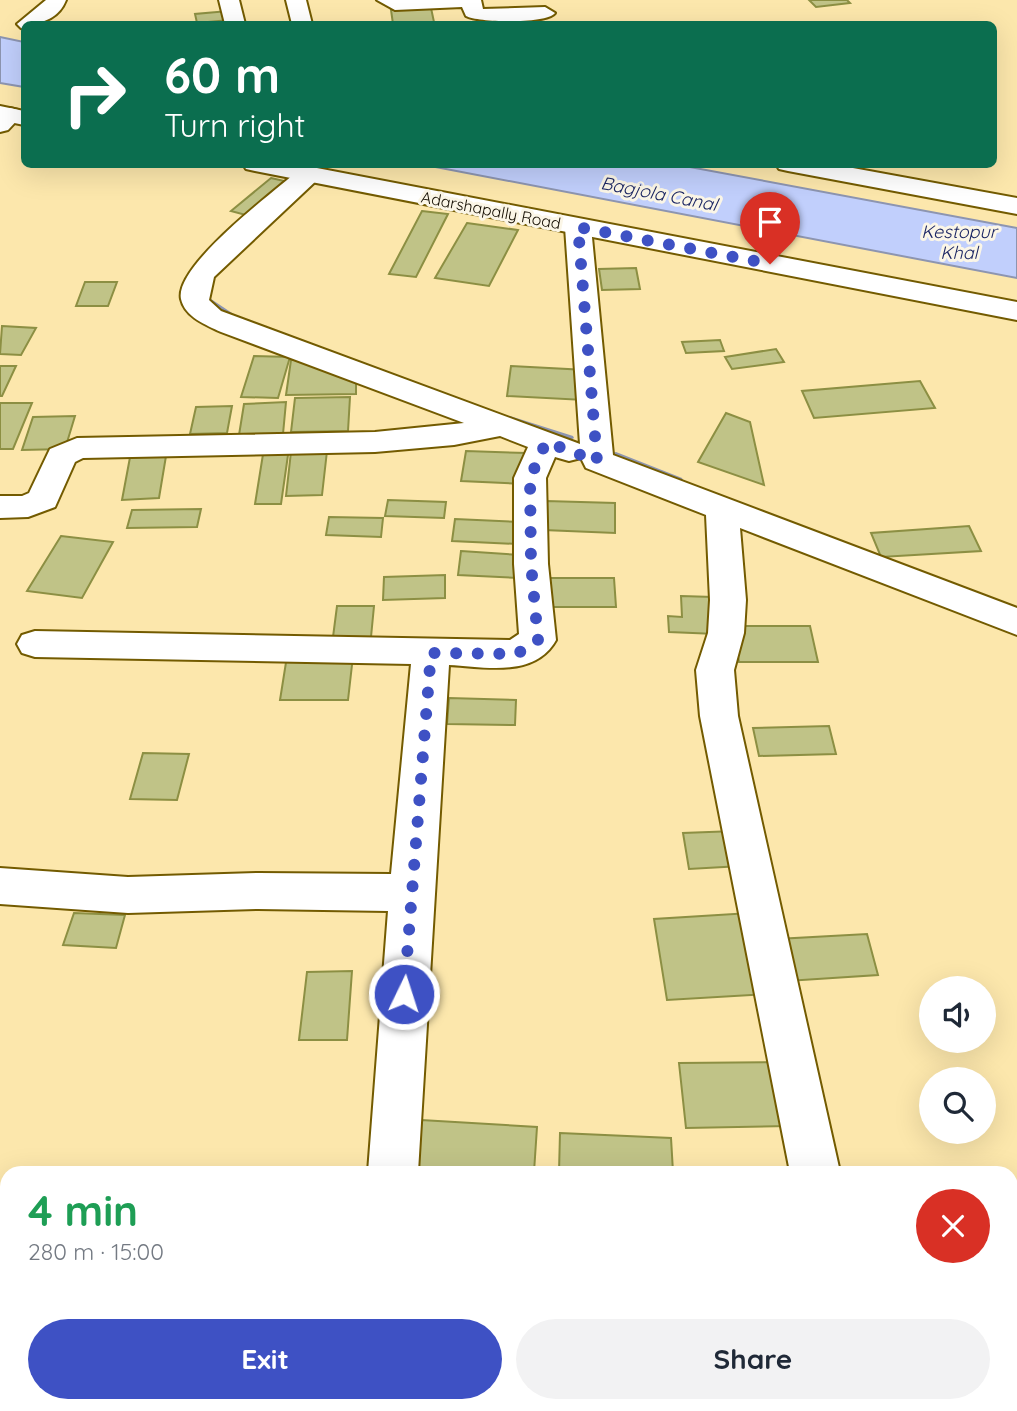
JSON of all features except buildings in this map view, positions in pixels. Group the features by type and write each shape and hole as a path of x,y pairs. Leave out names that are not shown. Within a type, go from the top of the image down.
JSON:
{"street":[{"path":"26,21 53,7 56,0"},
{"path":"229,0 234,21"},
{"path":"296,0 301,21"},
{"path":"387,0 395,4 471,0 473,12 479,15 544,13"},
{"name":"Adarshapally Road","path":"274,168 1017,311"},
{"path":"810,168 1017,206"},
{"path":"308,175 210,263 198,279 195,294 198,306 212,317 1017,622"},
{"path":"578,227 597,461"},
{"path":"0,507 30,507 38,503 43,499 61,456 77,448 375,442 454,435 501,426"},
{"path":"35,644 517,654 538,640 531,564 530,478 546,442"},
{"path":"722,509 728,600 726,632 715,670 719,716 814,1166"},
{"path":"393,1166 411,893 431,653"},
{"path":"0,886 128,895 258,891 411,893"}],"water":[{"path":"0,37 21,41 21,86 0,83"},
{"name":"Kestopur Khal","path":"441,168 695,168 1017,228 1017,278"}],"waterway":[{"path":"202,297 239,321"},
{"path":"510,419 569,438"},
{"path":"616,455 678,480"}],"route":[{"path":"404,994 431,653 517,654 538,640 531,564 530,478 546,442 597,461 578,227 770,264"}],"water label":[{"name":"Bagjola Canal","path":"659,194"}]}
